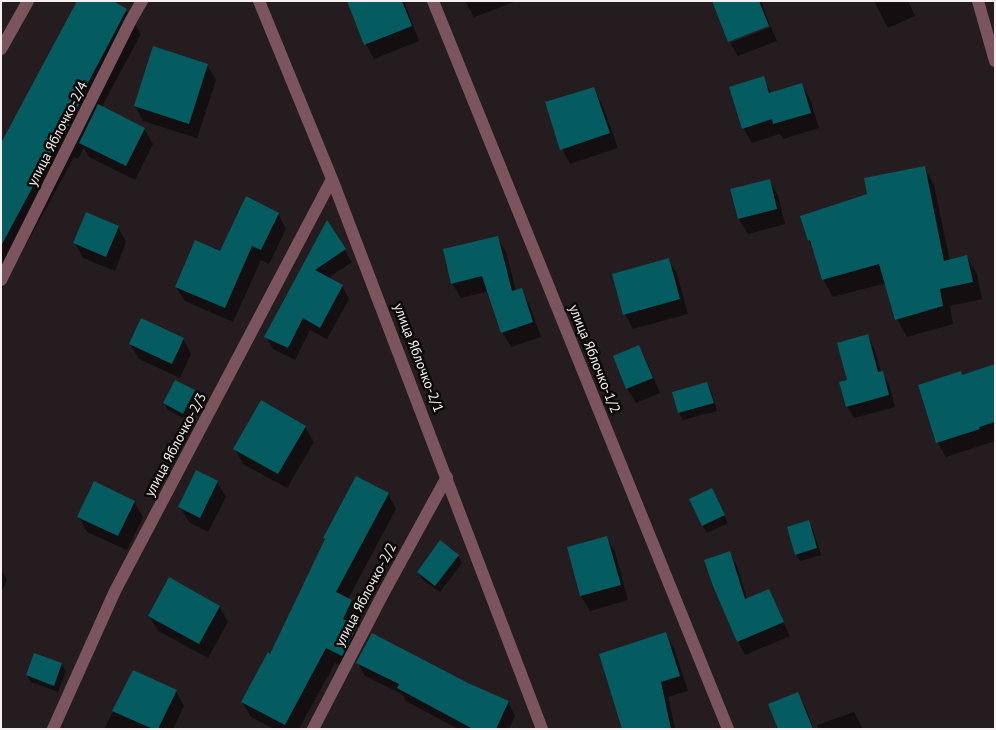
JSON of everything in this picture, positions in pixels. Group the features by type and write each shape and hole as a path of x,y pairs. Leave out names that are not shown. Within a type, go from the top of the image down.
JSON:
{"street":[{"path":"1,49 28,1"},
{"name":"улица Яблочко-2/4","path":"1,280 142,1"},
{"name":"улица Яблочко-2/1","path":"259,1 332,179 542,729"},
{"name":"улица Яблочко-1/2","path":"433,1 728,729"},
{"path":"978,1 995,61"},
{"name":"улица Яблочко-2/3","path":"53,729 115,591 332,179"},
{"name":"улица Яблочко-2/2","path":"313,729 384,592 447,477"}],"building":[{"path":"77,1 113,1 127,9 81,96 83,97 64,135 61,134 1,246 1,143"},
{"path":"347,1 402,1 412,26 364,45"},
{"path":"712,1 759,1 769,26 728,42"},
{"path":"153,46 208,64 189,124 134,106"},
{"path":"764,76 769,93 802,83 811,113 773,124 772,119 742,129 729,87"},
{"path":"594,87 610,133 560,150 545,102"},
{"path":"98,104 145,128 126,166 79,143"},
{"path":"925,166 944,261 967,255 973,282 940,289 943,306 895,320 879,264 822,280 810,240 808,241 800,216 867,194 864,178"},
{"path":"770,179 777,209 738,219 730,189"},
{"path":"246,196 279,213 261,250 252,246 225,308 175,287 195,240 220,251"},
{"path":"86,212 119,226 106,257 73,243"},
{"path":"327,220 346,249 315,270 343,285 320,328 303,318 288,348 264,337"},
{"path":"498,236 512,291 522,288 533,322 501,333 482,276 451,284 443,249"},
{"path":"669,258 680,299 623,315 612,274"},
{"path":"141,318 184,338 172,364 129,344"},
{"path":"868,334 878,372 883,371 889,395 846,407 839,382 847,380 837,343"},
{"path":"639,345 653,378 626,389 613,356"},
{"path":"995,364 995,422 979,427 980,429 936,443 918,385 961,371 962,375"},
{"path":"175,380 195,390 183,414 163,403"},
{"path":"707,382 714,403 678,413 672,392"},
{"path":"261,400 306,426 278,474 233,449"},
{"path":"196,470 218,481 200,518 178,507"},
{"path":"356,476 389,493 336,592 352,600 343,619 357,626 342,656 326,648 285,725 241,702 268,652 270,654 325,539 323,538"},
{"path":"94,481 135,501 118,536 77,517"},
{"path":"712,488 725,515 702,526 689,499"},
{"path":"809,520 817,548 795,555 787,527"},
{"path":"607,536 621,585 580,596 567,547"},
{"path":"440,540 459,555 435,586 417,572"},
{"path":"730,551 745,599 769,589 784,622 737,642 704,560"},
{"path":"169,577 220,606 199,644 148,616"},
{"path":"666,632 680,676 661,682 671,729 622,729 599,654"},
{"path":"372,633 468,683 509,701 496,729 473,729 397,688 399,684 356,663"},
{"path":"34,653 62,663 54,686 26,675"},
{"path":"133,670 177,690 158,729 153,729 112,711"},
{"path":"798,692 813,729 778,729 768,704"}]}
